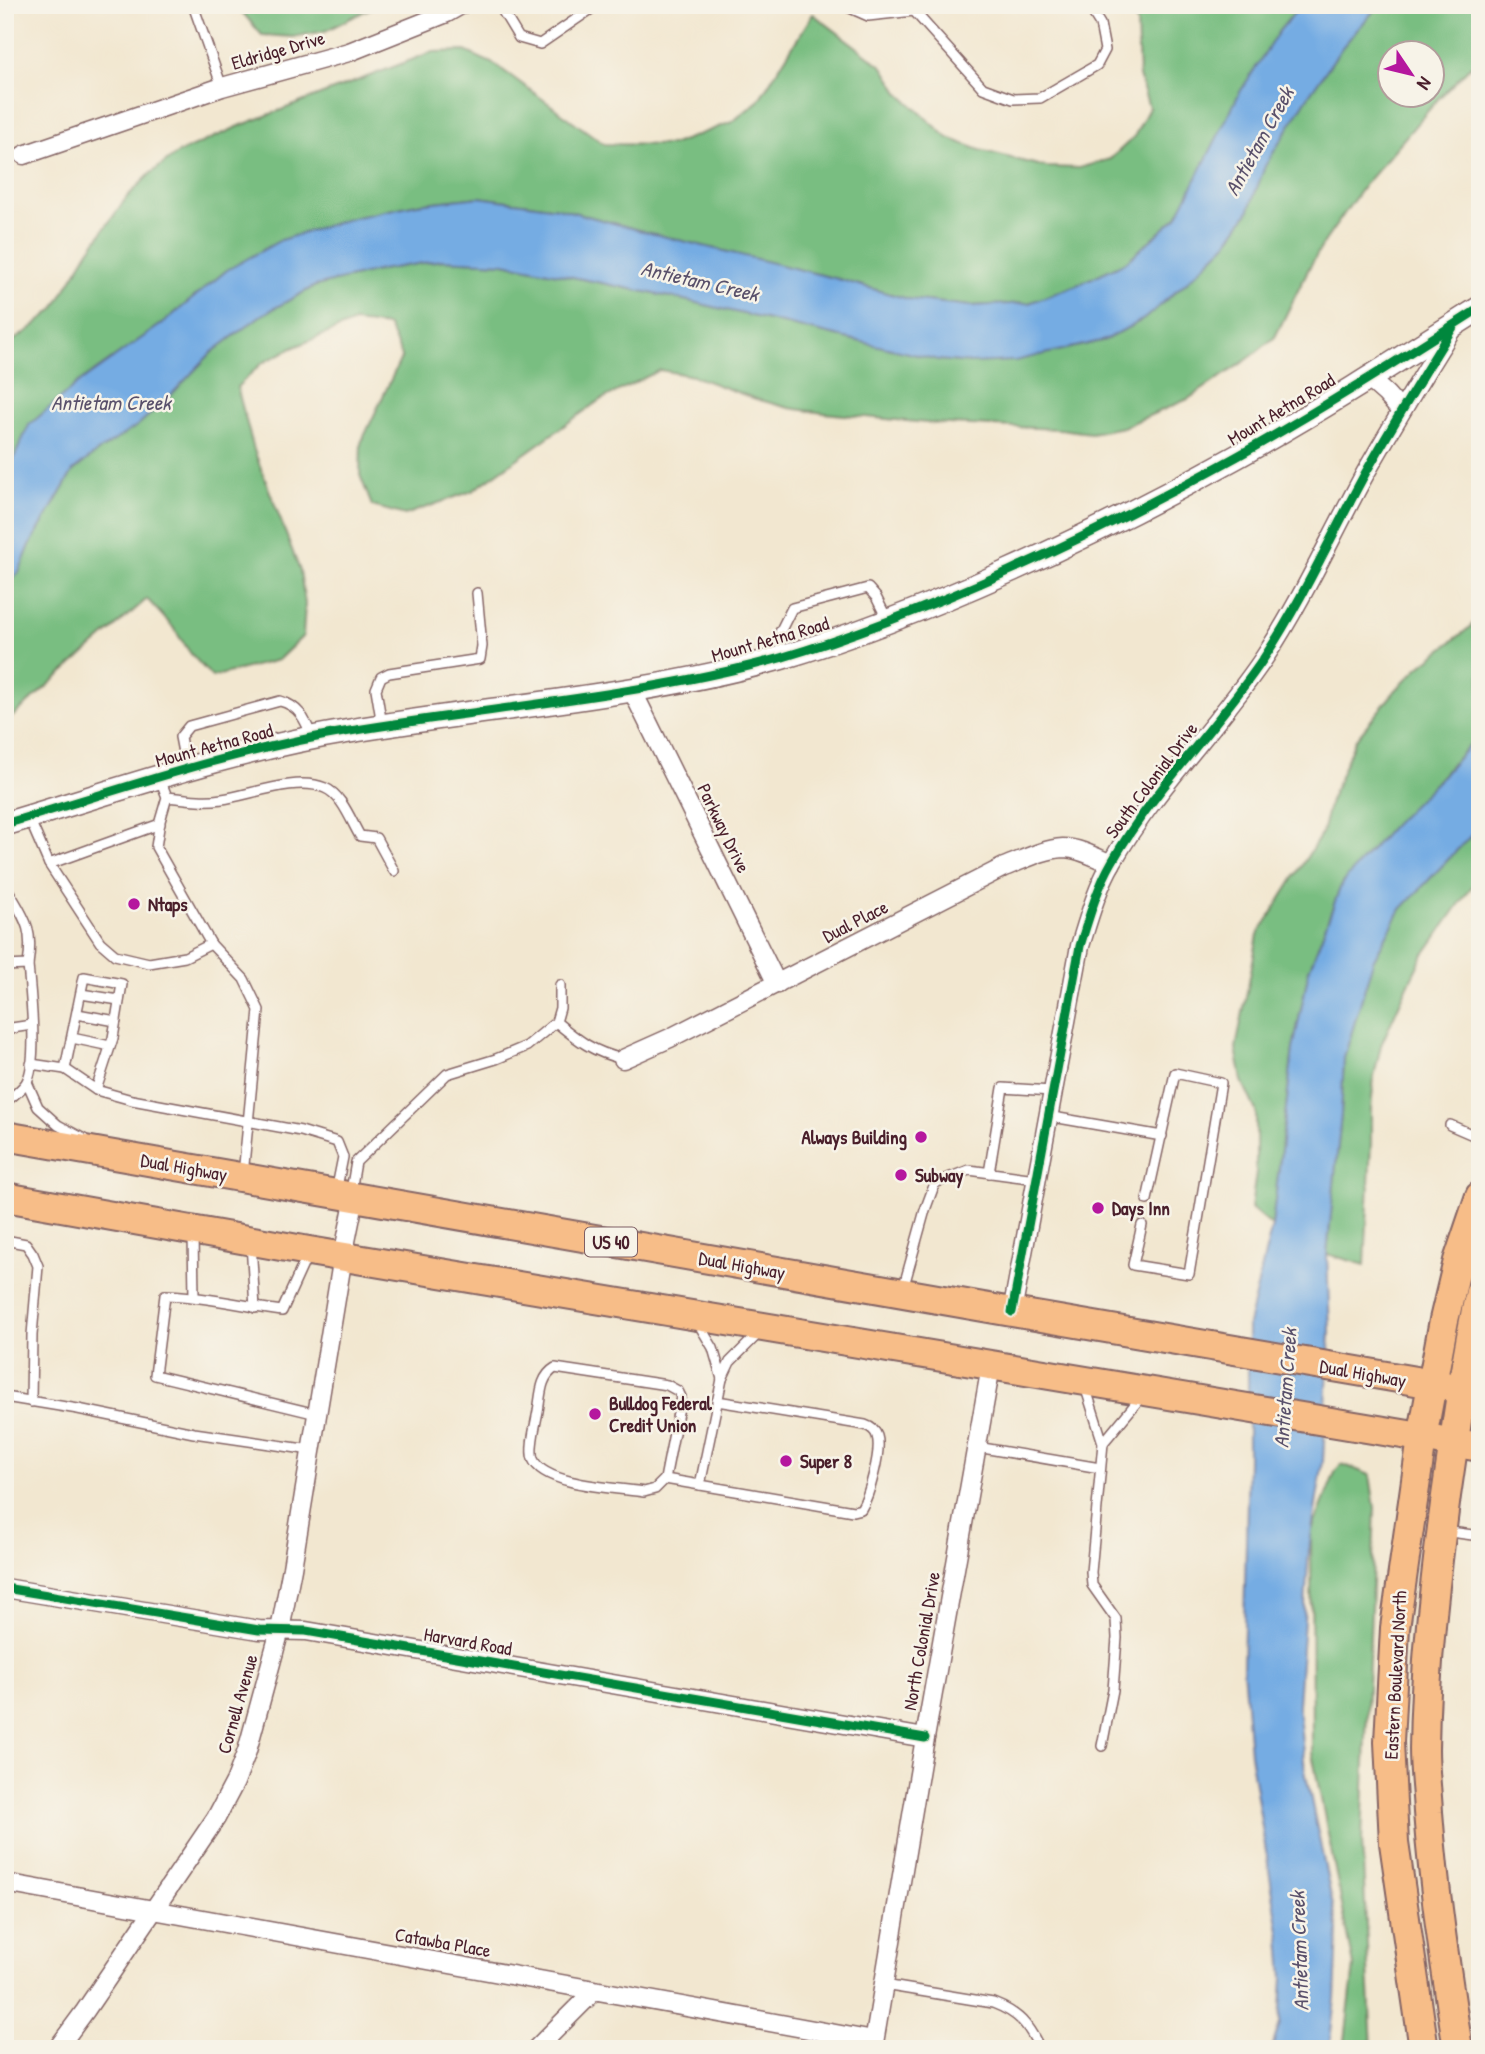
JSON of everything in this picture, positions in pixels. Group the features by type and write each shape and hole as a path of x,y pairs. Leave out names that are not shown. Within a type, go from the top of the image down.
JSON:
{"main road":[{"name":"Dual Highway","path":"5,1136 1471,1391"},
{"name":"Eastern Boulevard North","path":"1424,2049 1394,1843 1389,1742 1395,1628 1431,1384 1458,1261 1480,1196"},
{"path":"5,1197 309,1251 1467,1445"},
{"name":"Eastern Boulevard North","path":"1458,2049 1439,1928 1424,1751 1429,1637 1442,1530 1467,1445 1472,1328 1480,1292"},
{"path":"1413,1969 1434,2049"}],"street":[{"name":"Eldridge Drive","path":"24,155 222,88 349,52 461,5"},
{"name":"Mount Aetna Road","path":"5,824 163,788 186,769 243,753 382,726 632,690 711,674 781,657 888,621 1059,549 1164,497 1240,455 1480,308"},
{"name":"South Colonial Drive","path":"1012,1312 1080,946 1093,905 1111,864 1150,805 1265,656 1293,610 1401,411 1455,324"},
{"path":"1368,378 1401,411"},
{"name":"Parkway Drive","path":"632,690 777,984"},
{"name":"Dual Place","path":"623,1059 670,1038 1004,867 1065,848 1111,864"},
{"name":"Cornell Avenue","path":"57,2049 216,1818 235,1782 247,1751 280,1630 343,1256 347,1196"},
{"name":"North Colonial Drive","path":"874,2045 925,1738 992,1366"},
{"name":"Harvard Road","path":"5,1588 259,1630 320,1633 925,1738"},
{"name":"Catawba Place","path":"5,1883 874,2045"},
{"path":"536,2049 594,1991"}],"lane":[{"path":"193,5 222,88"},
{"path":"499,5 519,38 540,44 597,5"},
{"path":"843,5 868,16 913,8 983,88 1013,99 1040,98 1097,65 1105,50 1100,24 1088,5"},
{"path":"781,657 780,632 792,608 868,588 876,597 888,621"},
{"path":"382,726 376,689 381,677 388,673 480,659 482,646 477,593"},
{"path":"186,769 180,737 188,726 280,701 291,704 299,711 313,738"},
{"path":"243,1177 259,1010 243,979 211,944 156,847 163,788 200,800 220,800 295,784 326,788 338,799 360,836 376,838 394,871"},
{"path":"28,817 49,864 100,942 115,955 149,963 185,957 211,944"},
{"path":"49,864 160,824"},
{"path":"5,885 29,927 31,945 28,965 32,1025 31,1063 27,1082 38,1107 58,1125 82,1138 135,1158"},
{"path":"5,966 28,965"},
{"path":"65,1069 85,977 122,984 110,1046 96,1090"},
{"path":"347,1196 356,1162 447,1073 496,1059 527,1046 556,1022 560,1007 560,985"},
{"path":"81,994 119,1000"},
{"path":"77,1014 116,1021"},
{"path":"556,1022 583,1044 623,1059"},
{"path":"5,1029 32,1025"},
{"path":"72,1038 110,1046"},
{"path":"31,1063 65,1069 96,1090 132,1100 301,1131 337,1142 343,1157 347,1196"},
{"path":"1142,1225 1133,1265 1189,1274 1221,1083 1175,1073 1147,1200"},
{"path":"5,1102 27,1082"},
{"path":"989,1173 1003,1088 1052,1091"},
{"path":"1047,1116 1162,1136"},
{"path":"1450,1125 1480,1138"},
{"path":"901,1293 935,1183 969,1170 1036,1179"},
{"path":"193,1230 194,1296"},
{"path":"5,1240 26,1244 38,1266 32,1335 31,1402"},
{"path":"251,1240 255,1308"},
{"path":"309,1251 282,1311 194,1296 165,1295 155,1375 317,1414"},
{"path":"693,1315 713,1348 722,1379"},
{"path":"700,1485 722,1379 730,1362 764,1328"},
{"path":"555,1368 667,1385 678,1391 681,1397 665,1479 655,1489 644,1492 562,1480 539,1468 532,1456 544,1378 555,1368"},
{"path":"1083,1381 1103,1443 1092,1585 1115,1619 1117,1638 1113,1690 1102,1746"},
{"path":"1103,1443 1146,1391"},
{"path":"5,1397 194,1433 311,1450"},
{"path":"665,1479 853,1511 861,1509 867,1499 879,1446 871,1427 717,1401"},
{"path":"977,1447 1100,1468"},
{"path":"1442,1530 1480,1536"},
{"path":"884,1985 993,2003 1021,2018 1040,2049"}],"green space":[{"path":"239,5 377,5 325,31 293,37 262,35"},
{"path":"1123,5 1301,5 1279,31 1177,217 1126,262 1077,285 1029,303 970,306 908,299 558,208 479,197 417,204 348,219 227,270 163,323 77,384 30,425 5,477 5,346 54,309 88,252 127,197 151,173 178,153 242,125 432,52 465,51 496,65 604,144 671,145 732,122 758,101 813,14 883,67 900,94 948,138 980,150 1046,167 1079,168 1110,159 1134,137 1149,108 1139,76 1137,22"},
{"path":"1379,5 1480,5 1480,57 1446,91 1446,38 1376,38 1376,108 1430,108 1365,184 1325,241 1275,337 1248,359 1188,399 1123,427 1091,433 927,423 789,408 693,376 660,370 600,400 472,491 405,515 372,506 360,475 361,443 402,356 388,326 354,322 262,363 237,387 254,450 300,571 305,604 303,636 278,660 212,677 147,599 5,723 5,586 19,572 30,545 73,471 138,425 211,353 260,316 315,286 381,270 441,260 504,263 680,299 939,360 972,363 1062,350 1105,340 1144,319 1227,243 1248,212 1265,166 1343,46"},
{"path":"1480,616 1480,734 1342,883 1309,970 1293,1049 1272,1226 1251,1208 1256,1172 1256,1111 1242,1081 1236,1048 1258,935 1322,833 1330,801 1355,740 1395,691 1418,668 1469,628"},
{"path":"1480,826 1480,875 1422,957 1381,1045 1371,1110 1365,1265 1327,1254 1344,1058 1373,961 1401,909"},
{"path":"1342,1464 1370,1475 1375,1508 1362,1841 1372,2049 1344,2049 1354,1966 1312,1753 1311,1533 1336,1470"}],"water":[{"name":"Antietam Creek","path":"1301,5 1379,5 1343,46 1307,98 1265,166 1248,212 1227,243 1144,319 1105,340 1015,361 972,363 938,360 680,299 504,263 441,260 381,270 315,286 260,316 211,353 138,425 73,471 30,545 19,572 5,586 5,477 29,425 77,384 163,323 227,270 281,240 348,219 417,204 479,197 558,208 908,299 970,306 1029,303 1077,285 1126,262 1177,217 1240,92 1279,31"},
{"name":"Antietam Creek","path":"1480,734 1480,826 1401,909 1373,961 1344,1058 1327,1254 1330,1332 1323,1461 1309,1549 1298,1705 1305,1770 1338,1930 1335,1999 1329,2049 1272,2049 1280,2023 1283,1978 1280,1937 1250,1754 1243,1668 1248,1324 1272,1226 1293,1049 1309,970 1342,883"}],"cycle path":[{"path":"5,824 176,772 306,739 620,692 727,671 780,658 838,639 981,583 1152,502 1298,421 1480,308"},
{"path":"1012,1312 1080,946 1102,882 1147,809 1246,684 1278,636 1366,472 1453,327"},
{"path":"5,1588 259,1630 306,1631 925,1738"}],"place":[{"name":"Ntaps","path":"134,904"},
{"name":"Always Building","path":"921,1137"},
{"name":"Subway","path":"901,1175"},
{"name":"Days Inn","path":"1098,1208"},
{"name":"Bulldog Federal Credit Union","path":"595,1414"},
{"name":"Super 8","path":"786,1461"}]}
